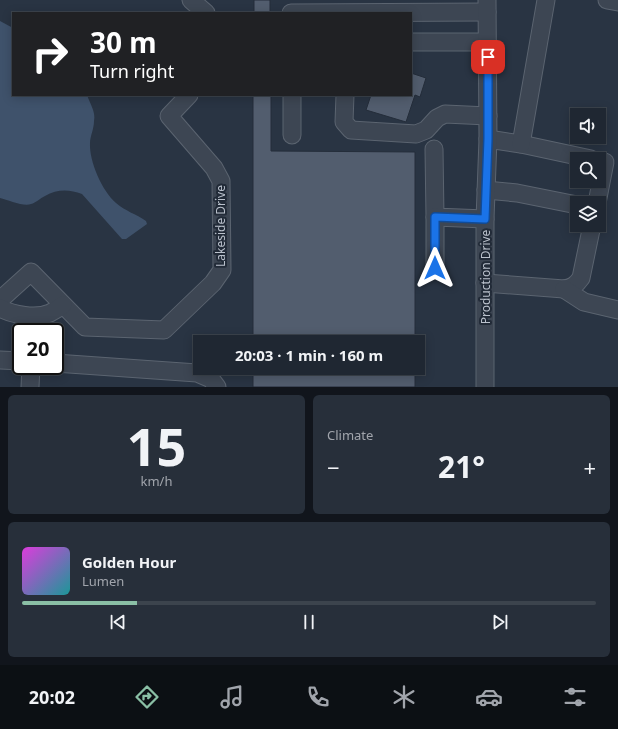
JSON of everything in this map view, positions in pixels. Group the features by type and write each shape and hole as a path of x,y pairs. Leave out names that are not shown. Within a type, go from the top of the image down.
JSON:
{"street":[{"path":"192,0 205,12"},
{"path":"521,144 546,0"},
{"path":"607,0 618,2"},
{"path":"319,12 487,6"},
{"name":"Production Drive","path":"485,387 485,219 488,139 487,6"},
{"path":"412,42 487,42"},
{"name":"Lakeside Drive","path":"0,300 31,272 85,327 164,330 213,283 222,270 221,181 214,168 169,116 189,96"},
{"path":"292,96 292,135"},
{"path":"345,96 344,122 351,130 416,134 426,130 437,118 445,114 488,116"},
{"path":"488,139 570,154"},
{"path":"434,149 435,268"},
{"path":"486,190 517,193 570,204"},
{"path":"435,217 485,219"},
{"path":"485,282 564,289 571,288 577,284 581,278 591,232"},
{"path":"564,289 584,302 618,310"},
{"path":"0,308 9,313 37,316 49,313 64,305"},
{"path":"0,363 0,360 12,361"},
{"path":"64,364 197,373 211,379 217,387"},
{"path":"30,387 31,375"}],"water":[{"path":"0,21 12,27 12,96 87,96 94,114 90,150 97,175 106,191 116,203 146,221 147,224 126,239 122,239 82,194 77,192 63,190 54,192 35,203 28,205 0,198"}],"building":[{"path":"254,0 270,0 270,12 254,12"},
{"path":"412,73 426,78 420,97 415,95 406,122 366,110 371,96 412,96"},
{"path":"253,96 271,96 271,151 415,152 415,335 253,335"},
{"path":"253,375 415,375 415,387 253,387"}],"route":[{"path":"435,268 435,217 485,219 488,139 488,57"}]}
